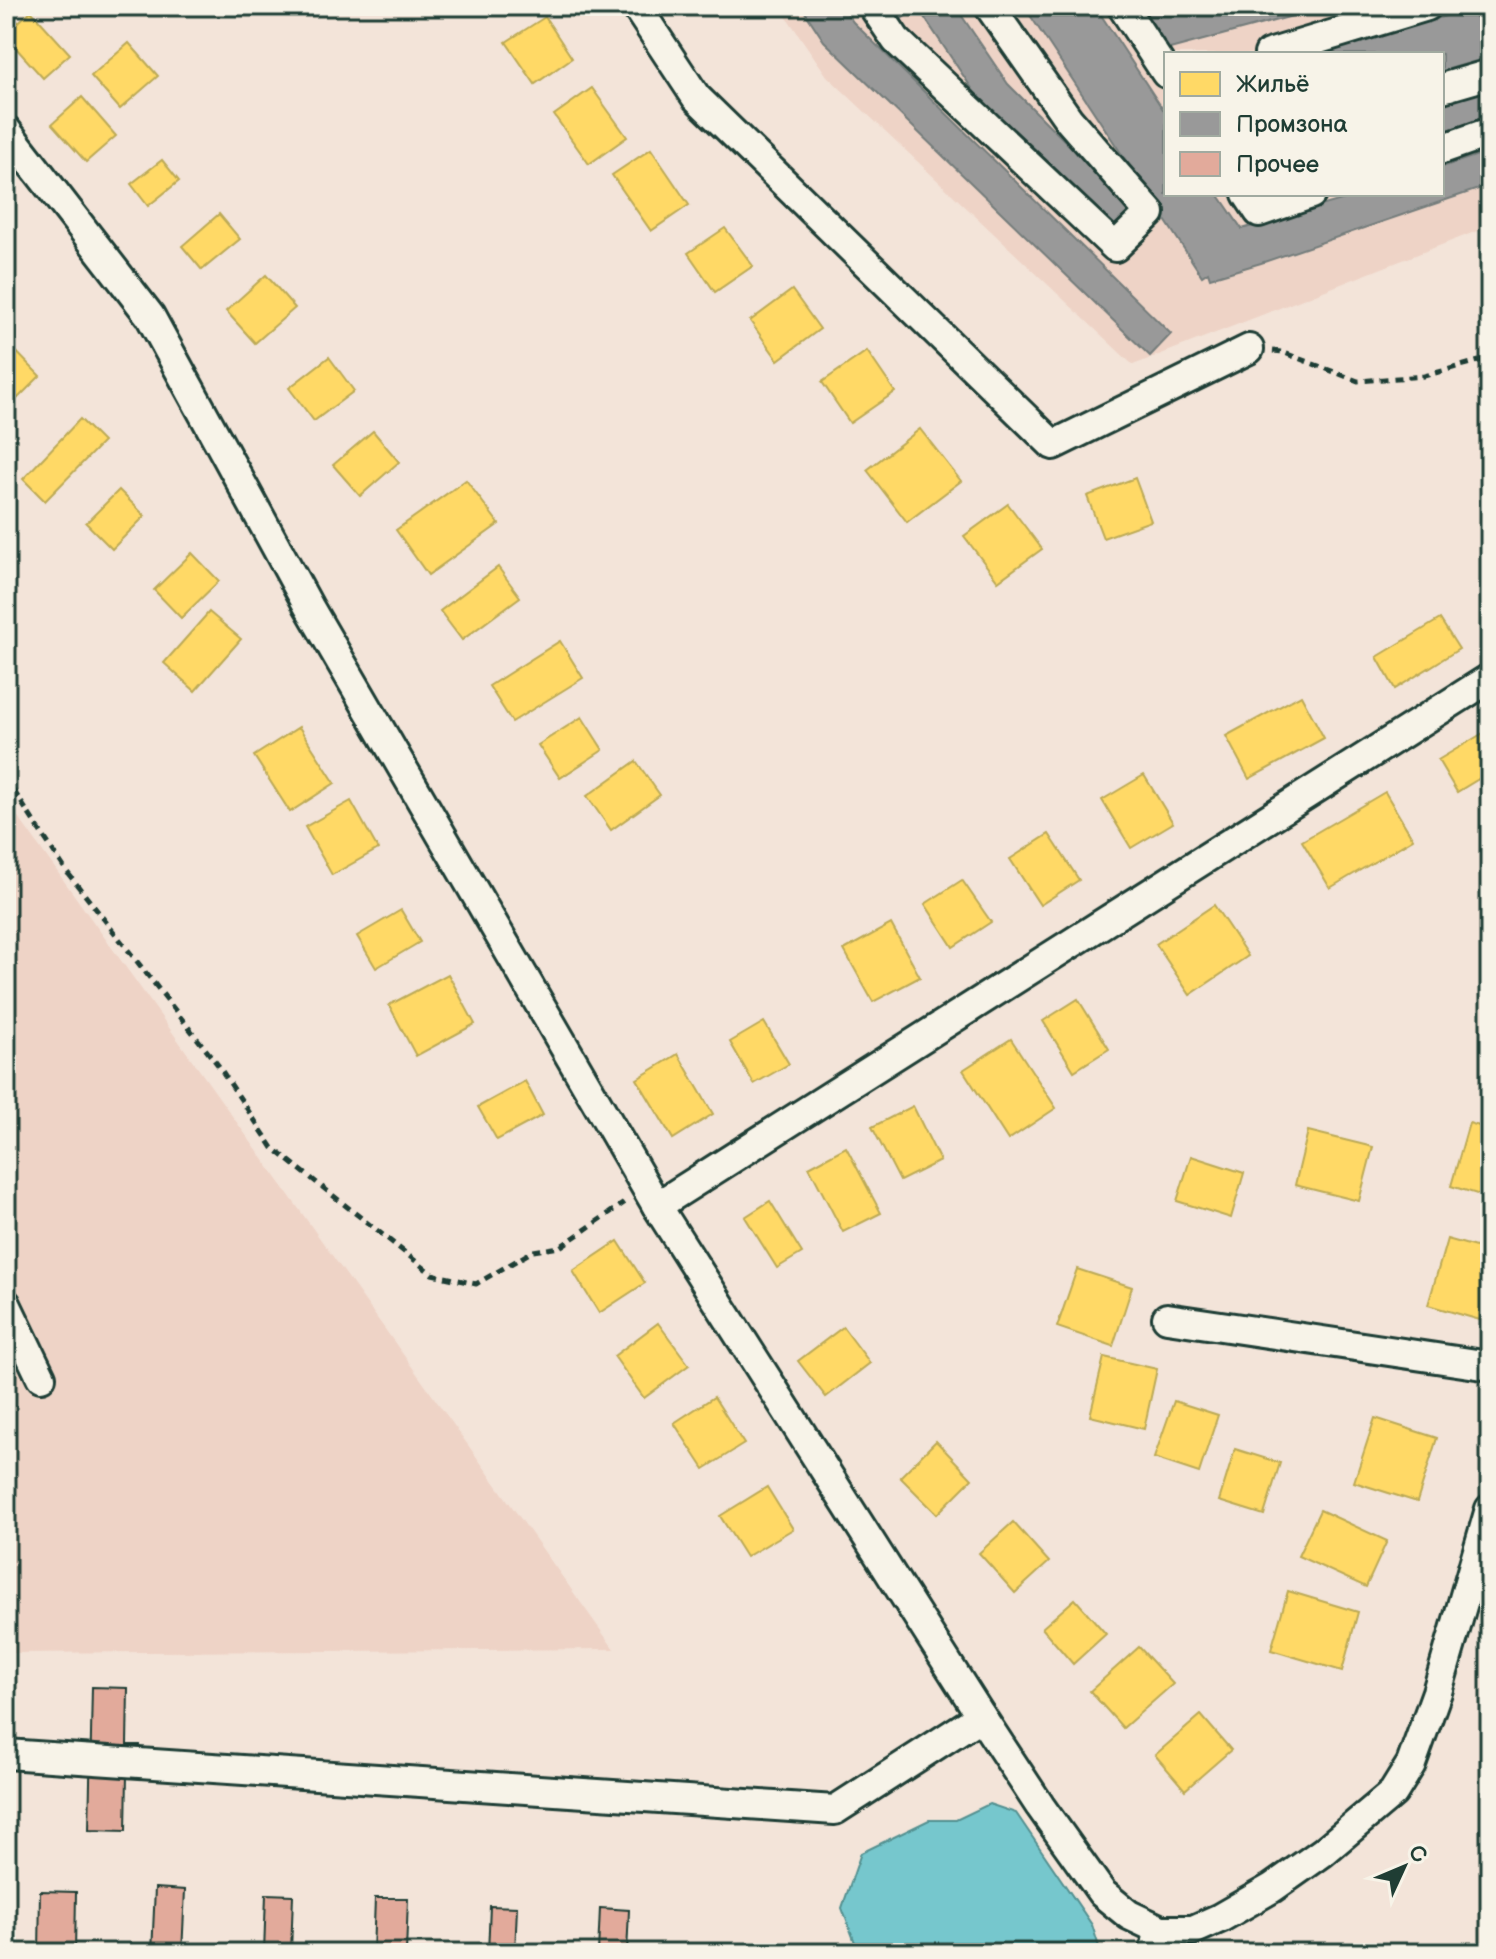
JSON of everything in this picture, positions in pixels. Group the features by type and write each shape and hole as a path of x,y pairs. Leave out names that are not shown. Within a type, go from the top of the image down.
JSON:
{"street":[{"path":"636,6 696,97 1053,445 1249,349"},
{"path":"873,6 896,40 1115,247 1150,213 1069,120 989,6"},
{"path":"1122,6 1164,70"},
{"path":"1276,52 1427,6"},
{"path":"1444,87 1490,74"},
{"path":"6,130 150,316 325,634 657,1206 981,1716 1102,1893 1157,1941 1220,1918 1272,1888 1323,1852 1393,1793 1411,1764 1437,1692 1490,1509"},
{"path":"1444,148 1490,132"},
{"path":"1248,196 1259,212 1305,196"},
{"path":"657,1206 1490,678"},
{"path":"6,1304 41,1377"},
{"path":"1167,1318 1490,1366"},
{"path":"6,1754 835,1810 981,1716"}],"path":[{"path":"1249,349 1282,352 1358,381 1424,376 1490,358"},
{"path":"6,779 67,872 218,1065 273,1148 432,1274 476,1284 533,1251 560,1247 622,1203 657,1206"}],"shaded area":[{"path":"779,6 1490,6 1490,226 1133,365 827,76"},
{"path":"6,800 614,1649 6,1653"}],"water":[{"path":"989,1804 1016,1813 1092,1925 1101,1953 859,1953 842,1908 861,1853 929,1820 956,1820"}],"building: Жильё":[{"path":"31,11 70,54 43,78 6,37 6,33"},
{"path":"545,17 572,58 535,84 506,42"},
{"path":"129,43 158,76 120,109 91,76"},
{"path":"592,88 627,137 589,164 554,115"},
{"path":"82,97 116,136 86,162 52,124"},
{"path":"651,149 689,205 651,231 612,175"},
{"path":"162,160 179,181 148,206 131,184"},
{"path":"219,214 240,239 202,270 182,246"},
{"path":"725,228 753,266 715,292 688,253"},
{"path":"266,275 295,308 255,343 226,311"},
{"path":"792,290 820,329 778,360 750,321"},
{"path":"6,341 40,376 6,410"},
{"path":"867,351 895,392 850,423 822,382"},
{"path":"329,357 354,391 314,421 289,388"},
{"path":"80,419 103,442 45,501 23,479"},
{"path":"920,429 961,481 907,522 867,470"},
{"path":"373,431 399,462 360,496 333,465"},
{"path":"1135,478 1151,521 1103,538 1087,496"},
{"path":"466,480 499,524 428,575 396,530"},
{"path":"119,490 145,516 112,549 86,523"},
{"path":"1008,504 1042,549 998,581 964,536"},
{"path":"192,553 219,581 181,618 154,590"},
{"path":"498,567 520,597 462,640 440,611"},
{"path":"209,612 241,639 195,691 164,663"},
{"path":"1440,619 1459,649 1395,689 1377,657"},
{"path":"560,641 583,678 512,722 489,686"},
{"path":"1301,695 1324,738 1249,779 1226,736"},
{"path":"582,717 603,750 560,778 538,745"},
{"path":"299,727 335,783 290,812 254,756"},
{"path":"1490,729 1490,772 1457,792 1438,760"},
{"path":"636,761 660,795 611,830 587,796"},
{"path":"1144,775 1173,823 1131,848 1102,800"},
{"path":"1385,792 1413,839 1330,888 1302,841"},
{"path":"351,801 378,849 332,875 305,827"},
{"path":"1049,834 1079,880 1040,905 1010,859"},
{"path":"962,880 991,922 953,947 925,904"},
{"path":"1214,905 1248,956 1190,995 1156,944"},
{"path":"401,910 420,942 376,968 357,936"},
{"path":"891,924 920,977 873,1002 844,950"},
{"path":"448,974 475,1024 416,1056 389,1005"},
{"path":"1078,999 1109,1049 1074,1071 1043,1021"},
{"path":"764,1022 789,1064 754,1084 730,1042"},
{"path":"1011,1039 1056,1108 1008,1140 963,1070"},
{"path":"678,1054 713,1114 673,1139 637,1079"},
{"path":"525,1081 543,1115 497,1140 478,1107"},
{"path":"913,1106 940,1161 900,1181 872,1127"},
{"path":"1469,1123 1490,1129 1490,1198 1451,1186"},
{"path":"1308,1131 1373,1147 1359,1201 1295,1185"},
{"path":"846,1147 881,1213 843,1232 809,1167"},
{"path":"1191,1156 1244,1173 1231,1218 1177,1201"},
{"path":"770,1201 802,1253 777,1268 745,1217"},
{"path":"1447,1239 1490,1251 1490,1314 1487,1322 1428,1305"},
{"path":"618,1241 645,1283 599,1313 573,1271"},
{"path":"1077,1269 1132,1287 1113,1346 1057,1327"},
{"path":"658,1323 689,1365 644,1398 614,1356"},
{"path":"843,1327 870,1363 826,1397 798,1361"},
{"path":"1104,1357 1157,1369 1144,1429 1090,1416"},
{"path":"714,1397 744,1444 704,1469 674,1423"},
{"path":"1174,1401 1218,1415 1199,1473 1154,1458"},
{"path":"1375,1418 1437,1438 1417,1502 1354,1482"},
{"path":"936,1441 972,1479 937,1514 900,1477"},
{"path":"1235,1449 1280,1463 1264,1515 1219,1501"},
{"path":"767,1487 793,1529 746,1557 720,1516"},
{"path":"1320,1510 1387,1541 1366,1587 1298,1556"},
{"path":"1013,1522 1049,1562 1015,1593 979,1553"},
{"path":"1288,1591 1358,1612 1342,1671 1271,1650"},
{"path":"1075,1599 1106,1634 1073,1664 1042,1628"},
{"path":"1139,1647 1173,1684 1123,1728 1090,1691"},
{"path":"1201,1715 1231,1750 1185,1790 1155,1755"}],"building: Промзона":[{"path":"801,6 842,6 853,22 1171,334 1150,356 824,41"},
{"path":"888,6 955,6 1008,84 1135,211 1115,232 981,102 918,8 898,21"},
{"path":"1024,6 1095,6 1164,111 1164,196 1219,196 1242,229 1355,196 1444,196 1444,166 1490,151 1490,185 1261,263 1210,278 1208,272 1202,276"},
{"path":"1143,6 1330,6 1155,53"},
{"path":"1490,6 1490,57 1444,70 1444,52 1319,52"},
{"path":"1490,89 1490,119 1444,133 1444,103"}],"building: Прочее":[{"path":"92,1687 128,1688 127,1745 140,1745 140,1774 127,1774 126,1831 89,1830"},
{"path":"155,1888 185,1890 182,1953 152,1953"},
{"path":"40,1891 76,1892 75,1953 39,1953"},
{"path":"266,1894 293,1895 291,1953 264,1953"},
{"path":"375,1898 408,1898 406,1953 373,1953"},
{"path":"490,1906 517,1907 515,1953 488,1953"},
{"path":"600,1908 629,1910 627,1953 598,1953"}]}
